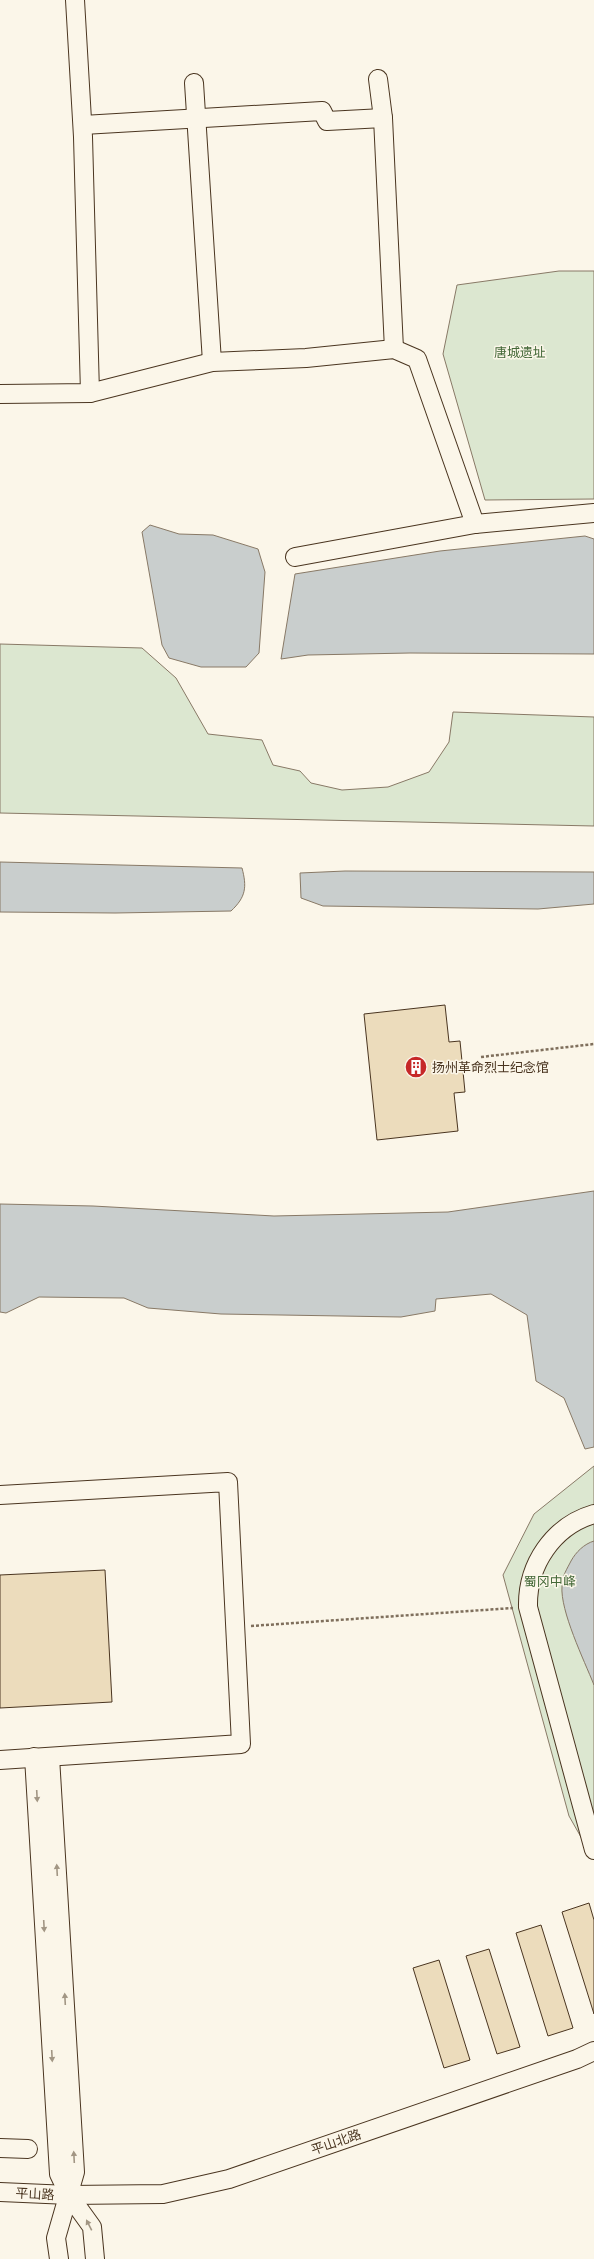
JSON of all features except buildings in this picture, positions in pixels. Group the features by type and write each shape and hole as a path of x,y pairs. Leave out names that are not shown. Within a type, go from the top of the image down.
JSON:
{"street":[{"path":"75,0 83,125 90,393"},
{"path":"378,79 383,118 394,349"},
{"path":"194,83 212,362"},
{"path":"83,125 322,111 327,122 383,118"},
{"path":"0,394 90,393 212,362 306,358 394,349 417,359 475,524"},
{"path":"295,557 475,524 594,513"},
{"path":"0,1495 228,1482 241,1744 0,1760"},
{"path":"594,1514 566,1527 548,1546 533,1569 527,1594 528,1607 594,1850"},
{"path":"42,1757 59,2174 69,2195 92,2227 95,2259"},
{"name":"平山北路","path":"69,2195 163,2194 229,2179 577,2059 594,2051"},
{"path":"0,2148 28,2149"},
{"name":"平山路","path":"0,2192 69,2195"},
{"path":"59,2259 56,2238 69,2195"}],"path":[{"path":"481,1056 594,1044"},
{"path":"234,1627 528,1607"}],"green space":[{"name":"唐城遗址","path":"559,271 594,271 594,499 485,500 443,354 457,285"},
{"path":"0,644 142,648 176,678 208,734 262,740 273,765 300,771 311,783 342,790 388,787 429,772 449,742 453,712 594,717 594,826 0,813"},
{"name":"蜀冈中峰","path":"594,1466 594,1860 569,1816 503,1575 534,1514"}],"shaded area":[{"path":"150,525 179,534 213,535 258,549 265,572 259,653 246,667 201,667 169,658 162,645 142,532"},
{"path":"585,536 594,539 594,654 410,653 308,655 281,659 295,574 440,551"},
{"path":"0,862 242,868 245,886 240,901 231,911 115,913 0,912"},
{"path":"345,871 594,872 594,904 538,909 323,906 301,898 300,873"},
{"path":"594,1191 594,1447 585,1449 564,1398 536,1381 527,1315 491,1294 436,1299 435,1311 401,1317 221,1314 148,1308 124,1298 39,1297 6,1313 0,1312 0,1204 93,1206 274,1216 448,1212"},
{"path":"594,1541 594,1685 569,1622 562,1596 562,1582 566,1570 573,1558 584,1546"}],"place":[{"name":"扬州革命烈士纪念馆","path":"416,1067"}]}
